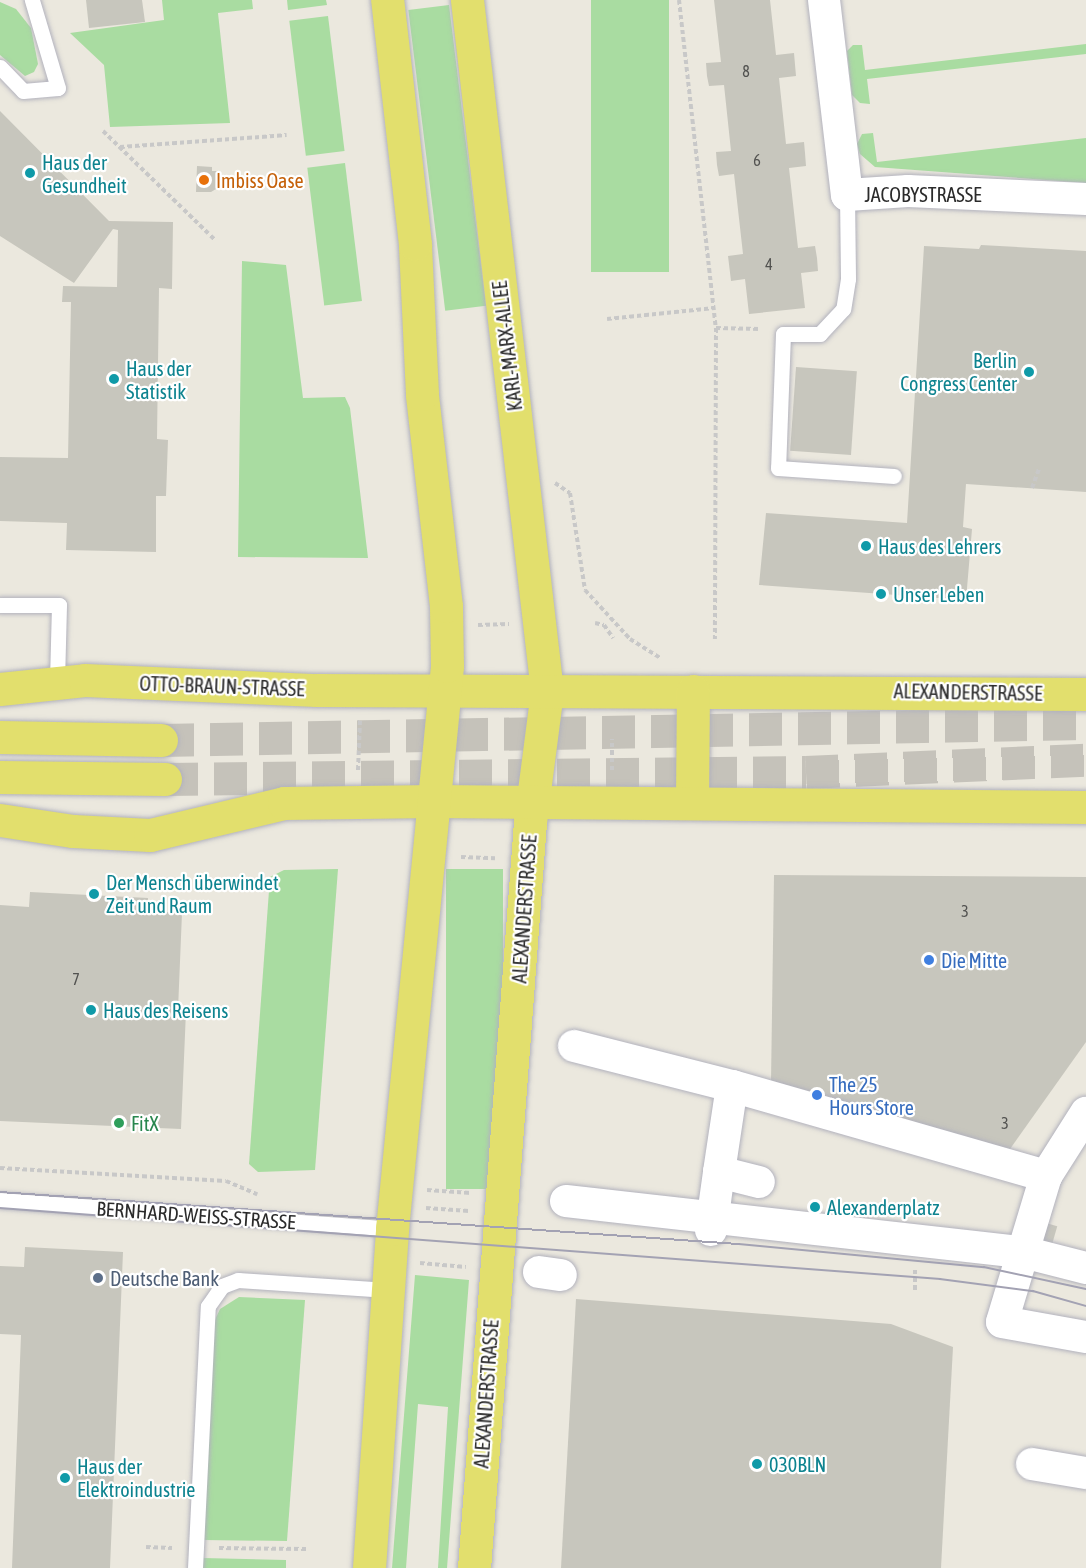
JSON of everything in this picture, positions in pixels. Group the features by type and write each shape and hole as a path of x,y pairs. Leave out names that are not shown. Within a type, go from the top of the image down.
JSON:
{"main road":[{"path":"369,1568 392,1229 444,690 446,606 422,394 415,244 387,0"},
{"name":"KARL-MARX-ALLEE","path":"467,0 547,691"},
{"name":"OTTO-BRAUN-STRASSE","path":"0,689 85,681 317,690 444,690"},
{"name":"ALEXANDERSTRASSE","path":"444,690 1086,694"},
{"name":"ALEXANDERSTRASSE","path":"474,1568 532,802 547,691"},
{"path":"692,802 693,691"},
{"path":"0,737 161,740"},
{"path":"0,777 165,779"},
{"path":"0,820 73,831 150,835 284,803 692,802 1086,807"}],"street":[{"name":"JACOBYSTRASSE","path":"824,0 847,195 908,191 1086,199"},
{"path":"574,1046 732,1086 1046,1176"},
{"path":"712,1223 732,1086"},
{"path":"1086,1113 1046,1176 1002,1322 1086,1336"},
{"path":"719,1173 758,1181"},
{"path":"566,1201 712,1223 1023,1252 1086,1268"},
{"path":"1032,1464 1086,1473"}],"lane":[{"path":"0,67 23,92 58,88 32,0"},
{"path":"847,195 848,279 843,309 820,334 783,334 778,468 894,476"},
{"path":"0,605 59,605 57,684"},
{"name":"BERNHARD-WEISS-STRASSE","path":"0,1200 392,1229"},
{"path":"195,1568 208,1305 222,1286 238,1280 388,1290"}],"path":[{"path":"679,0 714,308 715,639"},
{"path":"103,131 215,240"},
{"path":"120,147 287,135"},
{"path":"607,319 714,308"},
{"path":"990,356 1009,358"},
{"path":"520,459 570,493 585,590 630,639 663,660"},
{"path":"1032,488 1039,469"},
{"path":"595,623 604,625 613,638"},
{"path":"477,625 522,624"},
{"path":"358,777 360,710"},
{"path":"612,739 612,780"},
{"path":"448,857 503,858"},
{"path":"0,1168 226,1181 260,1195"},
{"path":"420,1190 477,1193"},
{"path":"420,1208 473,1211"},
{"path":"416,1263 470,1267"},
{"path":"146,1547 307,1549"}],"green space":[{"path":"162,0 252,0 253,9 218,13 230,123 110,127 104,65 70,33 164,20"},
{"path":"287,0 326,0 327,5 288,10"},
{"path":"591,0 669,0 669,272 591,272"},
{"path":"0,2 16,9 31,28 38,64 34,72 25,76 0,55"},
{"path":"449,5 486,306 445,311 408,10"},
{"path":"328,16 345,151 306,156 289,21"},
{"path":"1086,44 1086,54 867,79 870,104 860,103 852,95 847,51 853,45 862,45 865,70"},
{"path":"873,133 877,162 1086,138 1086,183 875,167 860,154 857,144 862,134"},
{"path":"345,163 362,301 324,306 307,168"},
{"path":"242,261 286,265 303,398 345,397 350,408 368,558 238,557"},
{"path":"338,869 315,1170 258,1172 249,1164 270,877 284,870"},
{"path":"446,869 503,869 503,1189 446,1189"},
{"path":"415,1275 469,1280 447,1568 438,1568 448,1407 418,1404 406,1568 392,1568"},
{"path":"239,1297 305,1300 287,1541 203,1540 214,1322 220,1309"},
{"path":"203,1558 286,1560 286,1568 202,1568"}],"building":[{"path":"86,0 142,0 145,22 89,28"},
{"path":"714,0 770,0 776,55 794,53 796,76 779,78 786,144 804,142 806,166 789,168 798,248 815,246 817,258 818,271 801,273 805,308 749,314 745,279 731,281 728,256 743,254 734,174 719,176 717,165 716,152 731,151 724,85 709,86 707,76 706,63 721,62"},
{"name":"Haus der Statistik","path":"0,111 109,221 173,222 172,289 159,288 157,439 168,440 166,496 156,496 156,552 66,550 67,523 0,521 0,457 68,458 71,302 62,302 63,286 117,287 118,230 113,229 74,283 0,236"},
{"name":"Imbiss Oase","path":"197,166 212,167 212,171 217,171 216,189 211,192 196,192"},
{"path":"981,245 1086,251 1086,492 966,484 963,527 972,529 966,600 759,585 766,513 907,523 924,246 979,249"},
{"path":"796,367 857,371 851,455 790,451"},
{"name":"Die Mitte","path":"774,875 1086,877 1086,1042 1005,1156 771,1082"},
{"name":"Haus des Reisens","path":"30,892 148,898 147,911 182,913 178,1010 186,1011 181,1129 0,1121 0,905 29,907"},
{"path":"1039,1221 1057,1226 1051,1248 1033,1243"},
{"name":"Haus der Elektroindustrie","path":"25,1247 123,1252 110,1568 12,1568 21,1335 0,1334 0,1266 24,1267"},
{"name":"030BLN","path":"576,1299 891,1324 953,1347 941,1568 561,1568"}],"tunnel":[{"path":"161,740 1086,723"},
{"path":"165,779 806,772 1086,760"}],"tram line":[{"path":"0,1192 739,1244 984,1267 1086,1289"},
{"path":"0,1208 940,1279 1033,1291 1086,1306"}],"place":[{"name":"Haus der Gesundheit","path":"30,173"},
{"name":"Imbiss Oase","path":"204,180"},
{"name":"Berlin Congress Center","path":"1029,372"},
{"name":"Haus der Statistik","path":"114,379"},
{"name":"Haus des Lehrers","path":"866,546"},
{"name":"Unser Leben","path":"881,594"},
{"name":"Der Mensch überwindet Zeit und Raum","path":"94,894"},
{"name":"Die Mitte","path":"929,960"},
{"name":"Haus des Reisens","path":"91,1010"},
{"name":"The 25 Hours Store","path":"817,1095"},
{"name":"FitX","path":"119,1123"},
{"name":"Alexanderplatz","path":"815,1207"},
{"name":"Deutsche Bank","path":"98,1278"},
{"name":"030BLN","path":"757,1464"},
{"name":"Haus der Elektroindustrie","path":"65,1478"}]}
